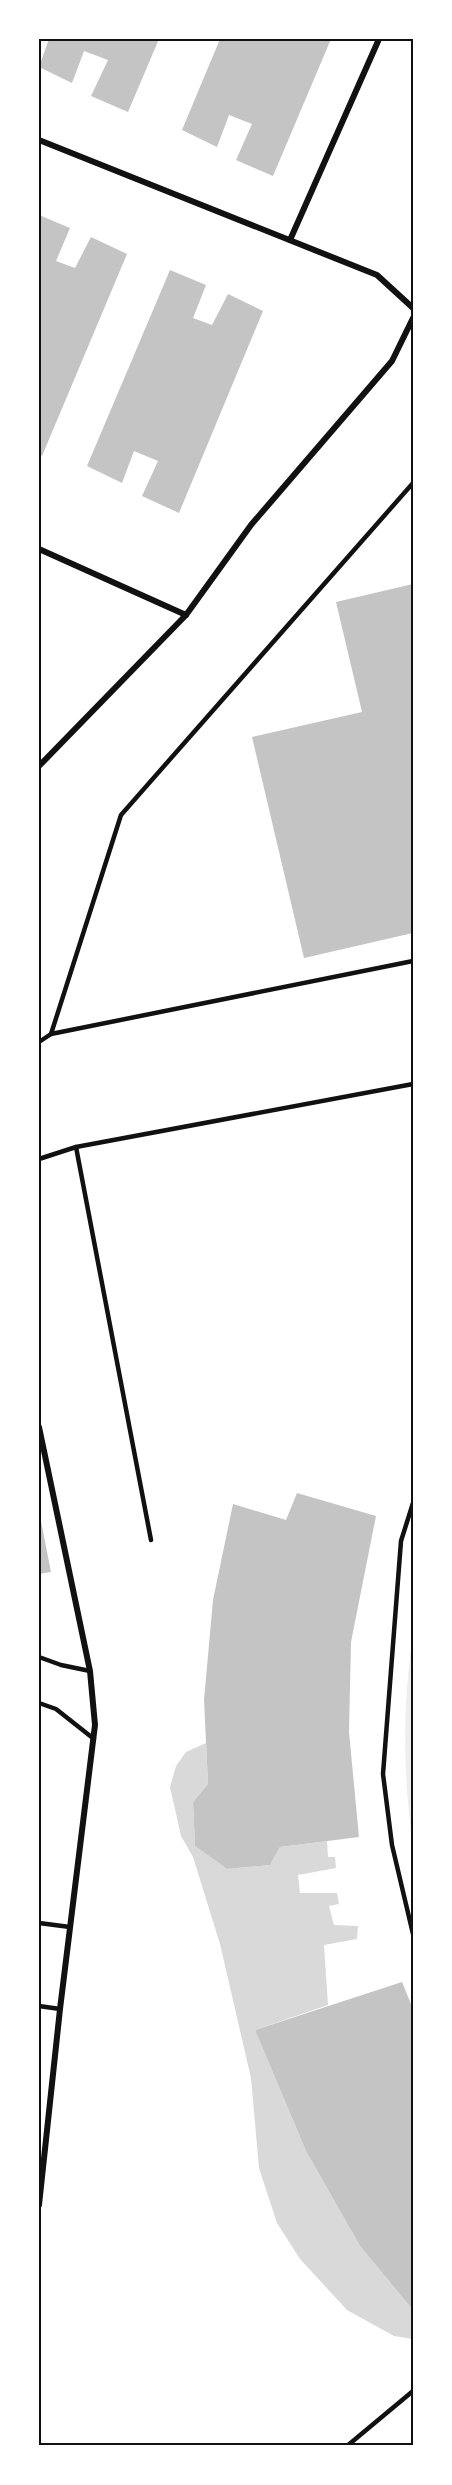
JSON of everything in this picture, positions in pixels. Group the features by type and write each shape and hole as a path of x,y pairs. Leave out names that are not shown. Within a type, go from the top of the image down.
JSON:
{"street":[{"path":"291,240 379,39"},
{"path":"39,140 377,275 413,308"},
{"path":"39,766 186,615 251,525 392,361 413,318"},
{"path":"39,549 186,615"},
{"path":"39,1427 90,1671 95,1725 41,2158 39,2205"}],"lane":[{"path":"51,1034 121,815 413,483"},
{"path":"39,1042 51,1034 413,961"},
{"path":"39,1159 76,1147 413,1084"},
{"path":"76,1147 151,1540"},
{"path":"413,1503 401,1541 383,1774 392,1845 413,1934"},
{"path":"39,1657 61,1665 90,1671"},
{"path":"39,1703 56,1708 94,1739"},
{"path":"39,1923 70,1927"},
{"path":"39,2006 60,2008"},
{"path":"346,2446 413,2391"}],"shaded area":[{"path":"413,1634 413,1848 407,1793 405,1741 409,1662"},
{"path":"206,1743 208,1784 193,1802 195,1846 227,1869 270,1865 280,1847 327,1841 328,1857 335,1857 336,1868 298,1875 300,1893 337,1893 339,1904 329,1906 334,1925 358,1926 357,1939 324,1945 328,2005 255,2030 306,2151 360,2246 413,2310 413,2339 394,2336 347,2310 300,2259 277,2223 259,2168 251,2078 220,1944 193,1857 181,1836 170,1787 176,1766 186,1752"}],"building":[{"path":"49,39 159,39 128,112 91,96 108,60 84,51 72,83 39,67"},
{"path":"220,39 331,39 273,176 236,160 252,124 229,115 217,147 182,130"},
{"path":"39,215 70,228 56,261 75,268 91,237 127,254 42,456 39,454"},
{"path":"170,270 206,285 193,318 212,325 228,294 263,311 179,513 142,496 158,461 134,451 122,483 87,466"},
{"path":"413,584 413,933 304,958 252,737 362,712 336,602"},
{"path":"297,1493 376,1516 351,1642 349,1732 359,1837 280,1847 270,1865 227,1869 195,1846 193,1802 208,1784 204,1700 213,1600 233,1504 286,1520"},
{"path":"39,1517 51,1572 39,1574"},
{"path":"402,1982 413,2009 413,2310 360,2246 306,2151 255,2030"}]}
